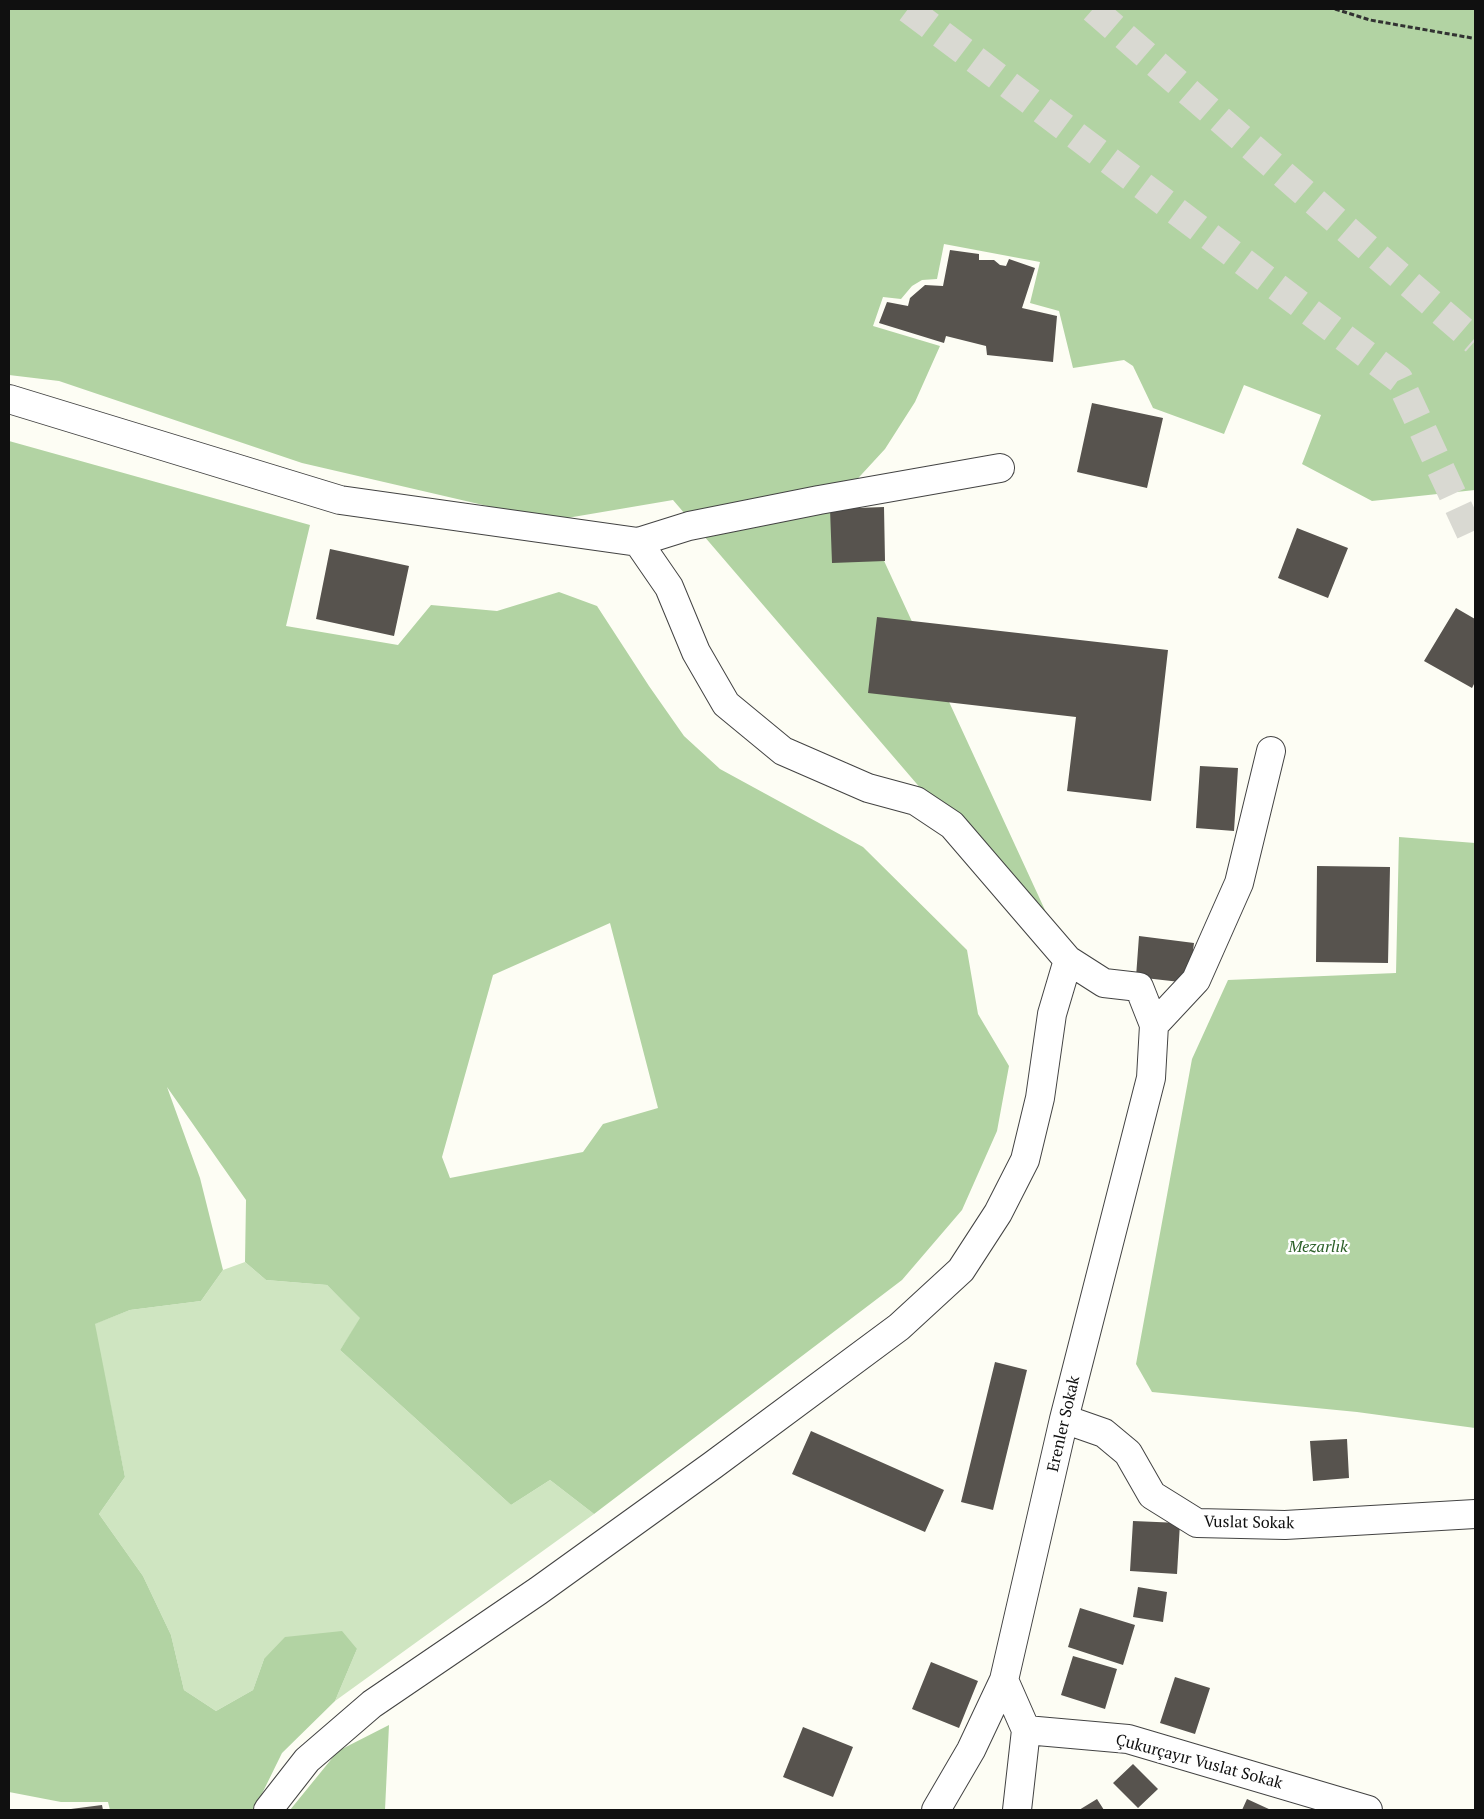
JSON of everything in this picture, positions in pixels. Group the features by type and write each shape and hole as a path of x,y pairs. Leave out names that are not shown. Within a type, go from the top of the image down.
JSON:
{"street":[{"path":"9,399 340,500 638,542 689,526 820,500 1000,468"},
{"path":"638,542 669,586 696,652 726,704 783,751 868,788 916,801 952,825 1068,960 1104,983 1139,987 1154,1026 1196,980 1239,883 1271,751"},
{"path":"268,1810 307,1760 372,1704 538,1591 713,1465 899,1327 961,1270 998,1213 1025,1160 1040,1098 1052,1014 1068,960"},
{"name":"Erenler Sokak","path":"936,1810 972,1750 1004,1680 1064,1419 1151,1078 1154,1026"},
{"name":"Vuslat Sokak","path":"1064,1419 1104,1433 1128,1453 1152,1495 1197,1522 1285,1525 1475,1514"},
{"path":"1004,1680 1026,1730 1017,1810"},
{"name":"Çukurçayır Vuslat Sokak","path":"1026,1730 1128,1739 1368,1810"}],"path":[{"path":"1334,9 1370,20 1472,38"}],"green space":[{"path":"9,9 1475,9 1475,490 1372,501 1302,464 1321,415 1244,385 1224,434 1153,408 1133,366 1124,360 1073,368 1059,311 1030,303 1040,262 944,244 937,279 922,280 912,286 901,299 883,297 873,326 940,346 915,402 885,449 850,487 1068,960 673,500 567,518 509,511 302,463 59,381 9,375"},
{"path":"9,441 310,525 286,626 398,645 431,605 497,611 559,592 597,606 684,736 720,769 863,847 967,950 978,1014 1009,1066 997,1131 962,1210 902,1280 594,1514 550,1480 511,1505 340,1350 360,1318 327,1285 266,1280 245,1262 246,1200 167,1087 200,1178 223,1270 201,1301 130,1310 95,1324 125,1477 99,1514 143,1576 171,1635 184,1690 216,1711 253,1690 264,1659 285,1637 342,1631 357,1649 335,1701 282,1753 254,1810 110,1810 108,1802 61,1802 9,1792","holes":["610,923 658,1108 603,1124 583,1152 450,1178 442,1157 493,975"]},
{"name":"Mezarlık","path":"1399,837 1475,843 1475,1428 1357,1412 1152,1392 1136,1364 1192,1059 1228,980 1396,973"},
{"path":"245,1262 266,1280 327,1285 361,1318 340,1350 511,1505 550,1480 594,1514 335,1701 357,1649 264,1659 253,1690 216,1711 184,1690 171,1635 143,1576 99,1514 125,1477 94,1324 130,1310 201,1301 223,1270"},
{"path":"389,1725 385,1810 290,1810 338,1751"}],"building":[{"path":"950,250 979,254 979,260 994,260 1000,265 1006,266 1009,259 1035,268 1022,308 1057,316 1053,362 987,355 986,346 946,336 944,343 879,323 887,302 908,306 910,298 925,285 943,286"},
{"path":"1092,403 1163,418 1147,488 1077,472"},
{"path":"884,507 885,561 832,563 830,509"},
{"path":"1297,528 1348,548 1328,598 1278,578"},
{"path":"330,549 409,566 394,636 316,619"},
{"path":"1456,608 1475,619 1475,682 1472,688 1424,661"},
{"path":"877,617 1168,650 1151,801 1067,791 1076,717 868,693"},
{"path":"1200,766 1238,768 1234,831 1196,828"},
{"path":"1317,866 1390,867 1388,963 1316,962"},
{"path":"1139,936 1194,943 1189,983 1136,977"},
{"path":"995,1362 1027,1370 993,1510 961,1502"},
{"path":"811,1431 944,1490 925,1532 792,1474"},
{"path":"1347,1439 1349,1478 1313,1481 1310,1441"},
{"path":"1133,1521 1180,1523 1177,1574 1130,1571"},
{"path":"1138,1587 1167,1592 1163,1622 1133,1617"},
{"path":"1080,1608 1135,1625 1123,1665 1068,1647"},
{"path":"1073,1656 1117,1669 1105,1709 1061,1695"},
{"path":"931,1662 978,1681 959,1728 912,1709"},
{"path":"1175,1677 1210,1688 1195,1734 1160,1723"},
{"path":"803,1727 853,1747 833,1797 783,1777"},
{"path":"1133,1764 1158,1789 1138,1808 1113,1783"},
{"path":"1097,1799 1104,1810 1079,1810"},
{"path":"1247,1799 1271,1810 1242,1810"},
{"path":"102,1805 103,1810 71,1810 71,1809"}],"tunnel":[{"path":"908,9 1399,379 1475,543"},
{"path":"1093,9 1475,341"}]}
